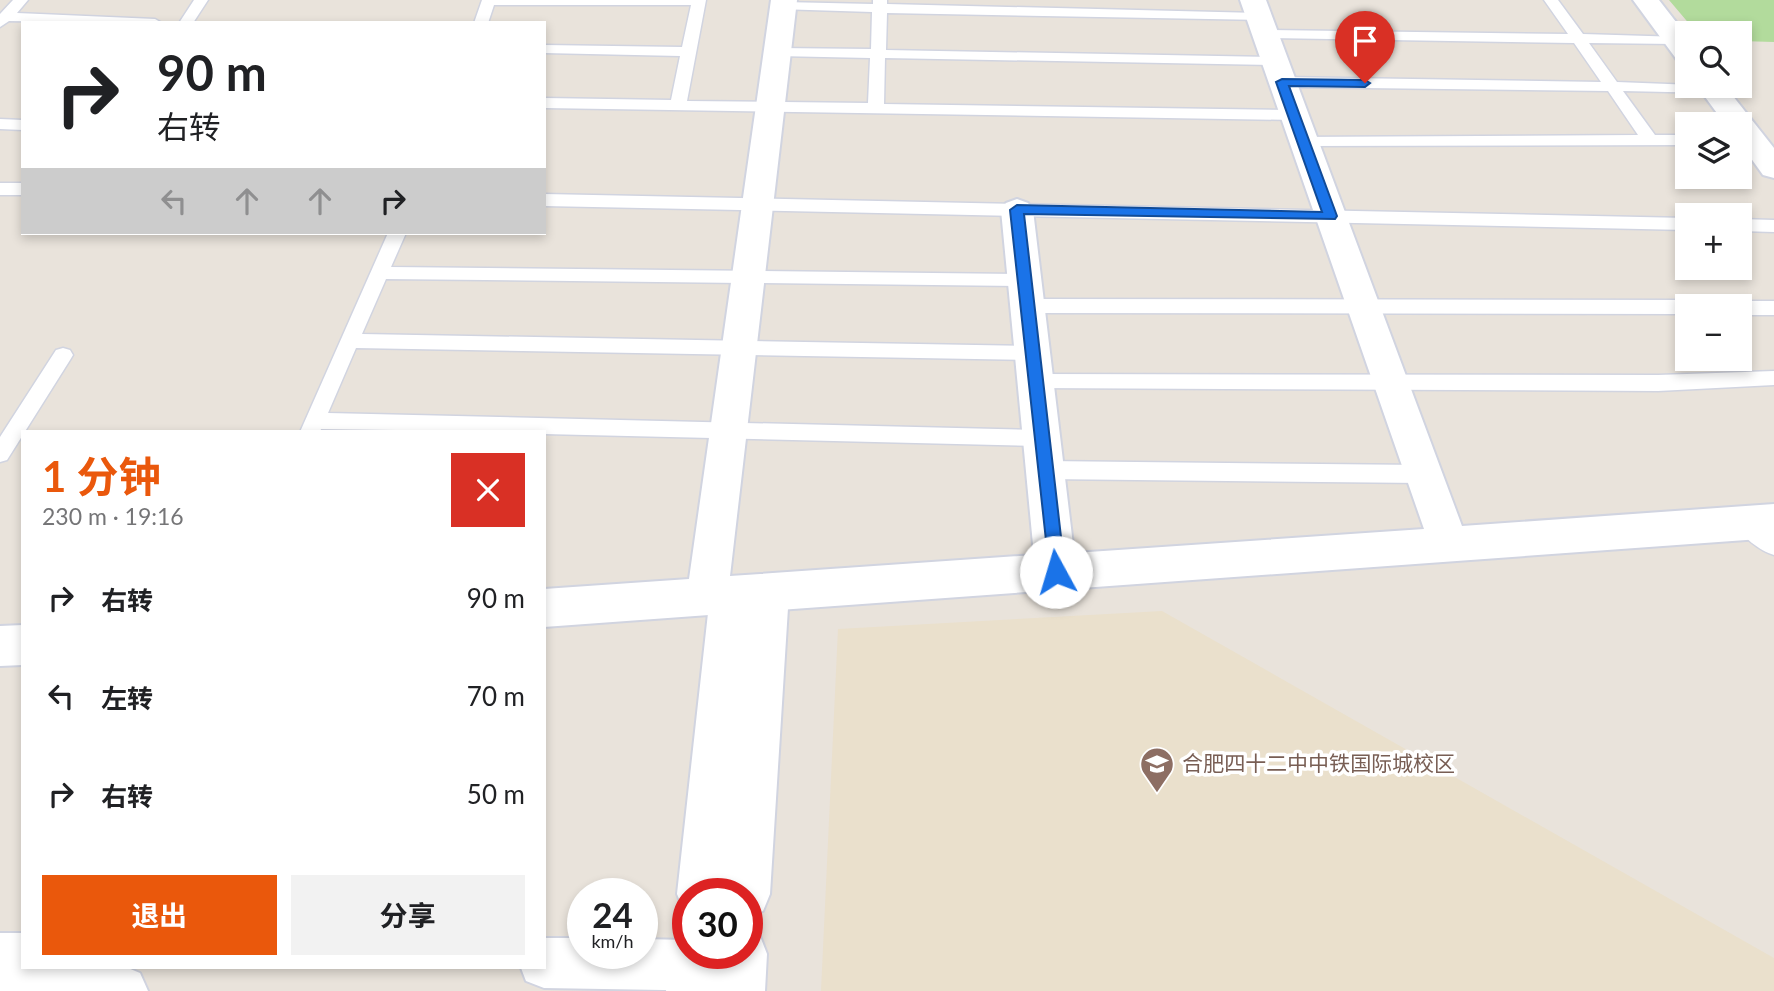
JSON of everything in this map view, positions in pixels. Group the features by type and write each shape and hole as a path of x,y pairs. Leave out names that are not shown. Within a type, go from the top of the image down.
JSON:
{"street":[{"path":"1646,0 1675,38"},
{"path":"746,878 729,431 784,3"},
{"path":"1267,39 1449,544"},
{"path":"1752,146 1774,168"},
{"path":"1017,210 1056,572"},
{"path":"546,608 1449,544 1764,530"},
{"path":"703,878 735,594"},
{"path":"0,646 21,645"},
{"path":"0,958 21,958"},
{"path":"546,963 717,970"},
{"path":"0,989 122,991"}],"lane":[{"path":"3,20 21,0"},
{"path":"187,21 201,0"},
{"path":"482,21 489,0 699,0 678,105"},
{"path":"1551,0 1650,140"},
{"path":"784,3 880,4 1267,39 1612,87 1675,87"},
{"path":"876,108 880,4"},
{"path":"3,20 54,21"},
{"path":"777,52 878,54 1267,39 1578,38 1675,46"},
{"path":"546,49 689,52"},
{"path":"546,103 876,108 1299,128 1675,140"},
{"path":"0,124 21,125"},
{"path":"0,189 21,189"},
{"path":"546,200 1675,224"},
{"path":"1752,225 1774,226"},
{"path":"396,235 312,427 729,431 1043,454 1423,474"},
{"path":"379,273 748,277 1026,293 1363,307 1675,307"},
{"path":"1752,307 1774,308"},
{"path":"350,341 739,348 1034,367 1390,382 1658,383 1774,378"},
{"path":"0,454 63,355"}],"shaded area":[{"name":"合肥四十二中中铁国际城校区","path":"1162,611 1774,958 1774,991 821,991 838,629"}],"green space":[{"path":"1669,0 1774,0 1774,42 1752,41 1752,21 1687,21"}],"place":[{"name":"合肥四十二中中铁国际城校区","path":"1157,794"}],"route":[{"path":"1056,572 1017,210 1331,216 1282,82 1365,83"}]}
